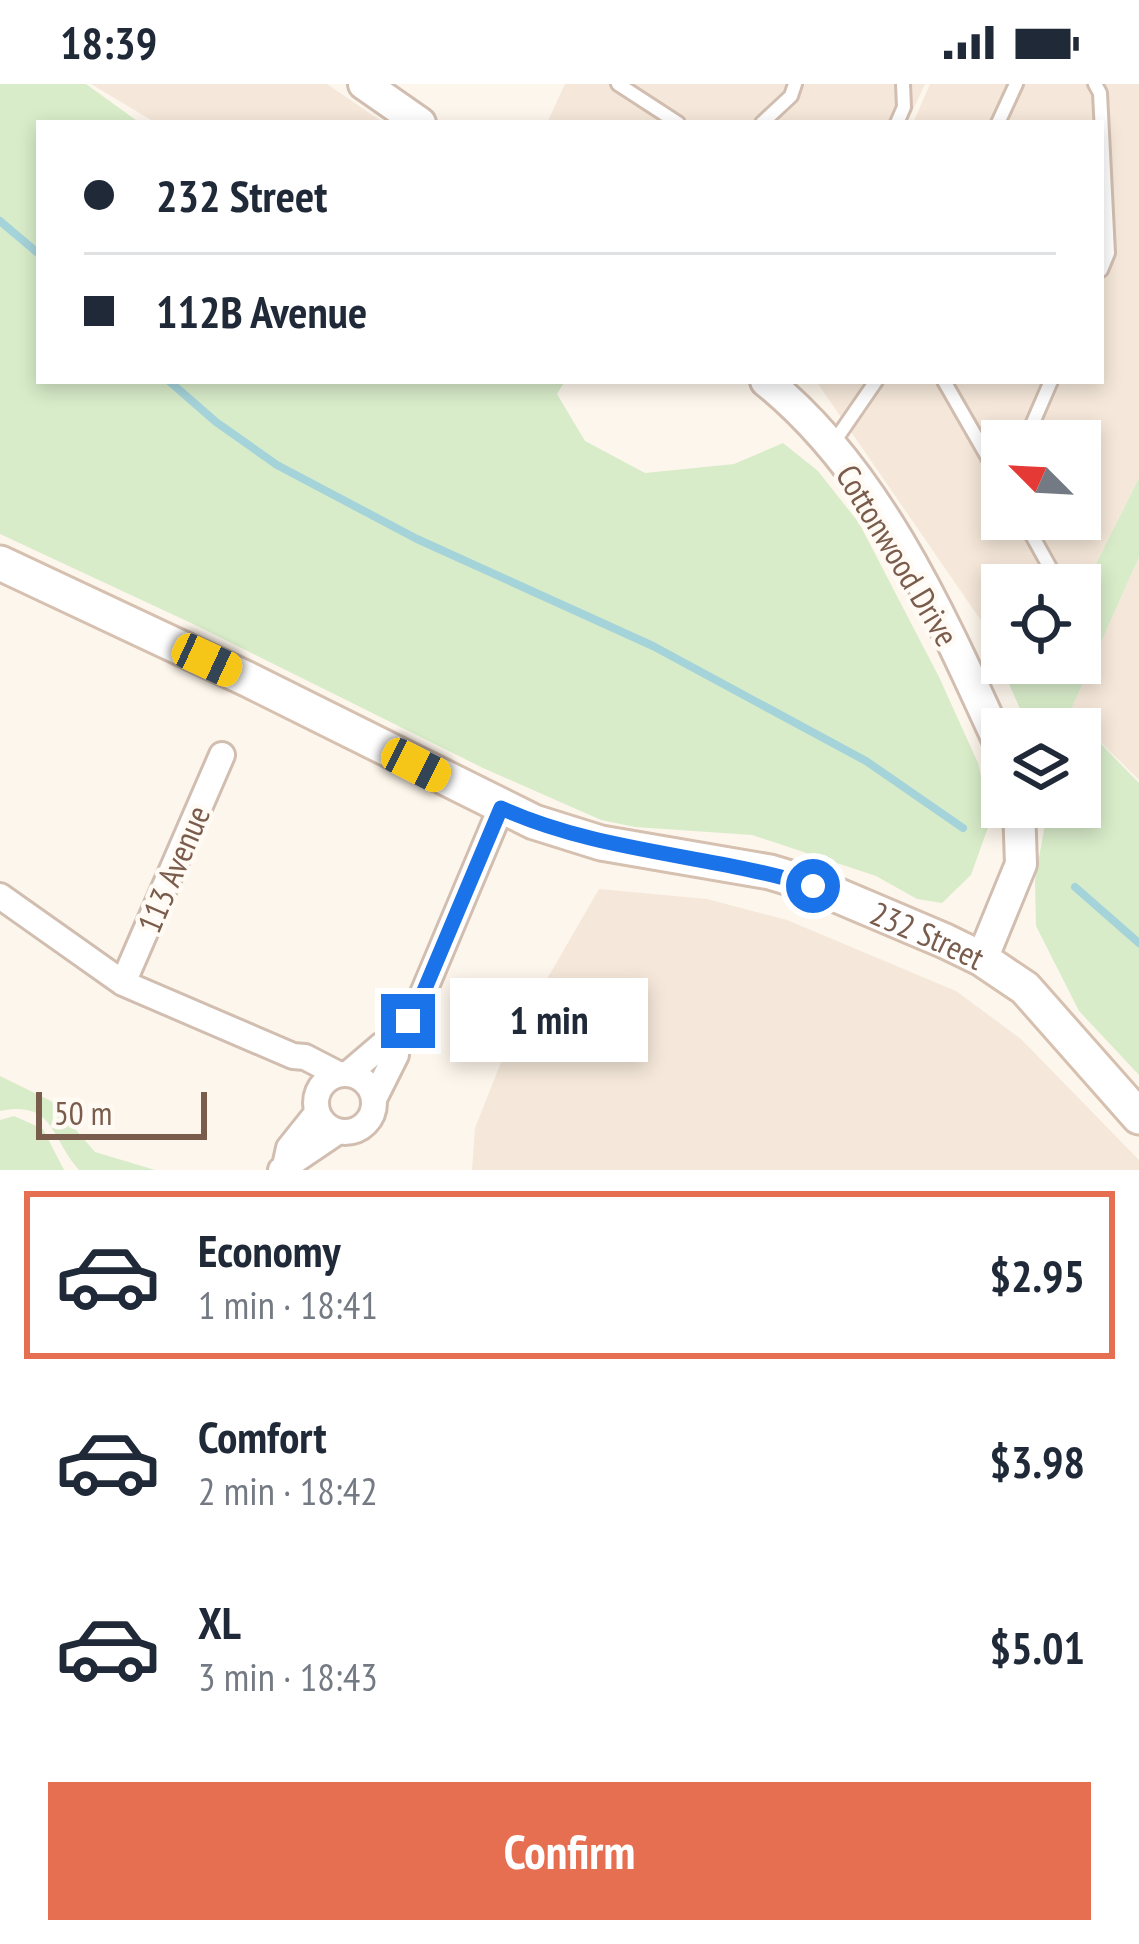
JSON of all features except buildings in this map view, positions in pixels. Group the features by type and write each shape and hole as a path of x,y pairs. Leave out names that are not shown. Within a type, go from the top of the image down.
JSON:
{"main road":[{"name":"232 Street","path":"1,567 247,679 501,808 563,833 770,872 982,959 1025,988 1063,1026 1091,1066 1139,1118"}],"street":[{"path":"364,84 416,120"},
{"name":"Cottonwood Drive","path":"770,384 806,413 878,509 957,650 983,708"},
{"name":"113 Avenue","path":"123,983 222,754"},
{"path":"293,1056 328,1128 337,1132 364,1125 396,1055 394,1044 421,998 501,808"},
{"path":"982,959 1021,864 1020,828"},
{"path":"0,896 123,983 365,1082 374,1099"},
{"path":"283,1168 289,1148 329,1078 343,1074 382,1045 394,1044"},
{"path":"283,1168 337,1132"}],"lane":[{"path":"618,84 673,120"},
{"path":"765,120 791,97 795,84"},
{"path":"898,120 904,107 903,84"},
{"path":"999,120 1016,84"},
{"path":"1095,84 1101,120"},
{"path":"1104,173 1108,253 1104,263"},
{"path":"831,446 874,384"},
{"path":"946,384 981,445"},
{"path":"1034,420 1051,384"}],"shaded area":[{"path":"91,84 327,84 380,120 151,120"},
{"path":"565,84 925,84 908,120 548,120"},
{"path":"930,84 1139,84 1139,478 1096,564 981,564 981,621 818,384 1104,384 1104,120 914,120"},
{"path":"1139,557 1139,780 1101,743 1101,708 1072,708 1082,684 1101,684 1101,642"},
{"path":"599,889 707,899 787,920 956,991 1021,1039 1139,1160 1139,1170 472,1170 475,1128 506,1050"}],"green space":[{"path":"0,84 86,84 136,120 36,120 36,384 563,384 557,394 585,441 645,473 734,464 783,443 818,471 859,523 978,763 981,828 988,828 971,875 942,903 917,899 876,876 752,835 635,827 601,820 483,768 0,534"},
{"path":"1139,478 1139,557 1101,642 1101,564 1096,564"},
{"path":"1009,684 1082,684 1072,708 1020,708"},
{"path":"1101,744 1139,783 1139,1075 1079,1011 1036,926 1035,880 1044,828 1101,828"},
{"path":"0,1076 51,1101 95,1152 155,1170 79,1170 42,1116 18,1109 0,1111"},
{"path":"14,1116 43,1129 64,1170 0,1170 0,1120"}],"waterway":[{"path":"0,221 36,251"},
{"path":"172,384 277,465 417,539 653,646 866,761 963,828"},
{"path":"1075,887 1139,943"}],"route":[{"path":"408,1021 501,808 601,843 770,872 813,886"}]}
